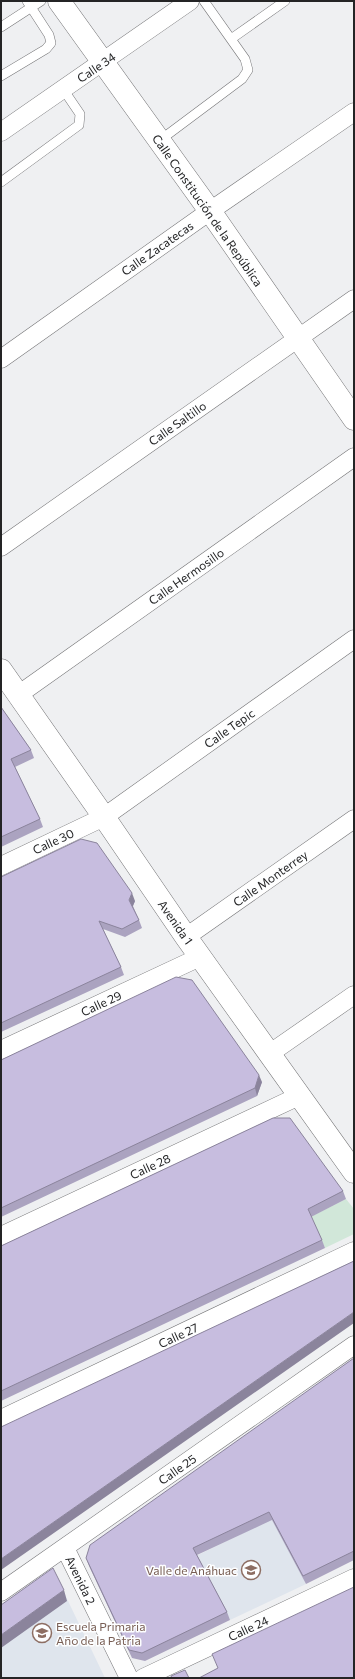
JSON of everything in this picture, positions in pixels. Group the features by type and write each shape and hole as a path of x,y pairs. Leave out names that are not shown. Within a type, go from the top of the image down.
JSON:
{"street":[{"name":"Calle Constitución de la República","path":"59,1 102,63 210,211 354,420"},
{"name":"Calle 34","path":"2,129 102,63 190,1"},
{"name":"Calle Zacatecas","path":"1,359 210,211 354,112"},
{"name":"Calle Saltillo","path":"1,547 354,299"},
{"name":"Calle Hermosillo","path":"7,682 354,457"},
{"name":"Calle Tepic","path":"104,817 354,639"},
{"name":"Avenida 1","path":"7,682 104,817 186,938 354,1172"},
{"name":"Calle 30","path":"1,866 104,817"},
{"name":"Calle Monterrey","path":"186,938 354,819"},
{"name":"Calle 29","path":"1,1050 200,957"},
{"path":"269,1054 354,995"},
{"name":"Calle 28","path":"1,1236 299,1096"},
{"name":"Calle 27","path":"1,1419 354,1251"},
{"name":"Calle 25","path":"1,1592 354,1345"},
{"name":"Avenida 2","path":"65,1548 129,1678"},
{"name":"Calle 24","path":"143,1678 354,1578"}],"lane":[{"path":"1,27 29,4 40,1"},
{"path":"159,141 246,75 248,70 247,64 204,1"},
{"path":"231,39 285,1"},
{"path":"1,76 46,49 51,43 49,35 29,4"},
{"path":"1,182 79,125 80,114 63,89"}],"shaded area":[{"name":"Valle de Anáhuac","path":"272,1519 306,1584 230,1620 196,1556"},
{"name":"Escuela Primaria Año de la Patria","path":"57,1578 105,1678 1,1678 1,1618"}],"green space":[{"path":"346,1199 354,1209 354,1234 325,1248 310,1217"}],"building":[{"path":"1,707 31,750 11,759 40,819 1,837"},
{"path":"81,839 97,843 132,893 129,900 139,920 122,929 99,921 121,967 1,1023 1,877"},
{"path":"176,977 192,980 259,1075 255,1088 1,1208 1,1060"},
{"path":"273,1118 290,1118 343,1191 308,1209 322,1240 1,1391 1,1246"},
{"path":"354,1261 354,1312 1,1559 1,1427"},
{"path":"354,1358 354,1551 303,1576 269,1512 193,1548 227,1612 142,1653 129,1650 86,1558 90,1545"},
{"path":"53,1568 64,1590 1,1635 1,1605"},
{"path":"354,1587 354,1678 199,1678 218,1668 212,1654"},
{"path":"185,1670 189,1678 172,1678 171,1676"}],"place":[{"name":"Valle de Anáhuac","path":"251,1570"},
{"name":"Escuela Primaria Año de la Patria","path":"42,1633"}]}
